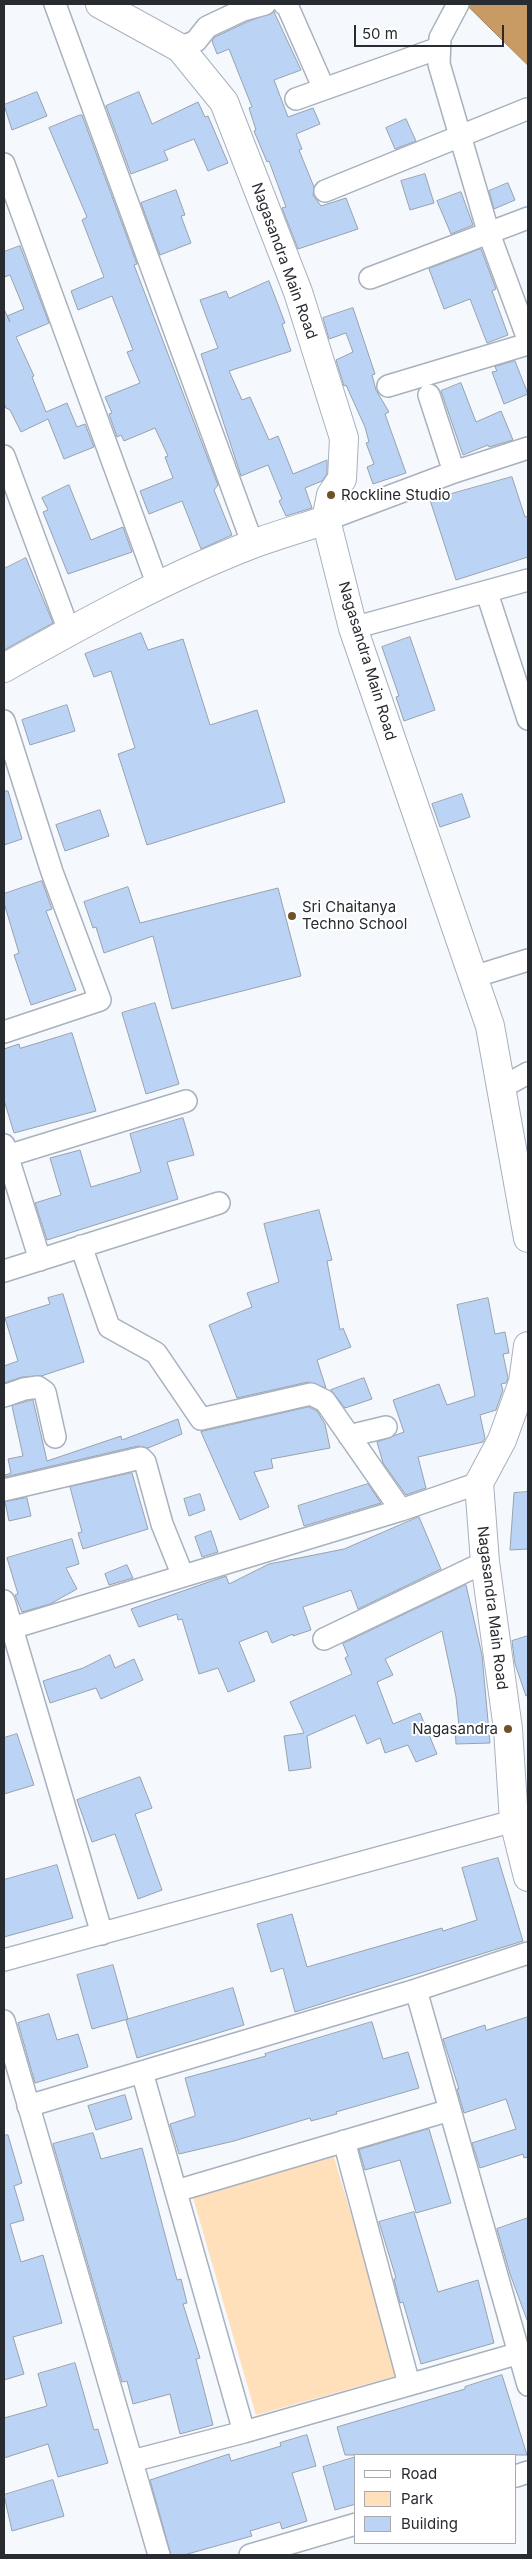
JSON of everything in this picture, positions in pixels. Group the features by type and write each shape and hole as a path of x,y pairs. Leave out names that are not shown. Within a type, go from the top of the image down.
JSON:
{"street":[{"path":"55,4 253,545"},
{"name":"Nagasandra Main Road","path":"100,4 180,48 224,102 298,292 344,438 342,480 331,495 326,520 353,628 490,1026 528,1238"},
{"path":"180,48 196,41 207,27 243,10 265,4"},
{"path":"284,4 287,5 324,89"},
{"path":"458,4 440,38 439,64 458,136 488,231 528,339"},
{"path":"296,99 439,48"},
{"path":"324,191 526,109"},
{"path":"4,164 158,586"},
{"path":"370,278 488,231 528,218"},
{"path":"388,386 528,344"},
{"path":"429,395 454,472"},
{"path":"4,668 69,631 158,586 253,545 454,472 528,448"},
{"path":"4,458 69,631"},
{"path":"353,628 487,593 528,580"},
{"path":"487,593 528,719"},
{"path":"4,721 52,872 100,1000 4,1032"},
{"path":"472,977 528,960"},
{"path":"501,1088 528,1073"},
{"path":"40,1260 6,1151 186,1101"},
{"path":"4,1272 219,1203"},
{"path":"81,1246 109,1327 156,1353 201,1419 311,1394 325,1401 401,1510"},
{"path":"12,1628 401,1510 479,1483 502,1440 523,1382 528,1346"},
{"path":"4,1396 24,1388 38,1387 45,1392 55,1437"},
{"path":"349,1436 386,1428"},
{"path":"4,1490 141,1458 145,1462 162,1524 183,1576"},
{"name":"Nagasandra Main Road","path":"479,1483 486,1562 528,1877"},
{"path":"324,1639 486,1562"},
{"path":"4,1601 102,1934"},
{"path":"4,1960 521,1819"},
{"path":"28,2106 416,1990 528,1953"},
{"path":"416,1990 528,2385"},
{"path":"4,2021 159,2555"},
{"path":"142,2072 244,2432"},
{"path":"176,2191 450,2110"},
{"path":"344,2141 408,2384"},
{"path":"132,2461 244,2432 520,2353"},
{"path":"250,2555 354,2525"}],"green space":[{"path":"333,2154 399,2375 256,2415 192,2194"}],"shaded area":[{"path":"466,4 528,4 528,65"}],"building":[{"path":"274,12 301,70 274,80 288,117 313,108 320,124 296,134 302,149 299,150 314,187 313,195 321,206 346,198 358,229 298,249 282,208 286,207 269,161 267,162 254,131 256,130 249,108 252,107 229,49 217,54 212,41 215,37 247,22"},
{"path":"37,92 47,116 12,130 4,105"},
{"path":"139,92 152,124 198,102 205,117 208,116 228,163 208,171 194,139 164,151 168,160 131,174 106,106"},
{"path":"82,115 137,264 134,265 218,485 214,490 232,535 201,549 182,501 149,514 140,491 173,478 165,457 168,456 155,428 124,441 121,435 117,437 109,414 112,413 105,397 140,383 127,352 133,350 112,296 78,310 71,291 104,277 82,220 87,217 49,128"},
{"path":"406,119 416,141 395,149 386,128"},
{"path":"425,174 434,203 410,210 401,181"},
{"path":"508,183 515,200 494,209 489,191"},
{"path":"176,190 185,215 181,216 191,243 160,255 141,203"},
{"path":"461,192 473,225 451,234 437,201"},
{"path":"20,246 49,323 16,337 34,376 32,377 46,412 67,403 77,427 85,424 94,447 64,459 48,419 21,432 10,410 6,408 4,403 4,309 7,316 24,309 10,275 4,277 4,252"},
{"path":"481,249 496,289 492,291 508,335 487,343 470,299 444,309 429,269"},
{"path":"269,281 285,323 282,324 291,351 229,371 242,400 250,397 269,440 278,436 293,474 327,460 327,474 322,481 305,488 312,508 286,516 279,501 282,499 268,465 241,476 201,354 218,348 200,300 226,291 229,298"},
{"path":"353,308 375,374 372,375 376,390 389,412 385,414 406,473 373,484 367,467 374,464 366,443 369,442 365,427 346,385 344,386 336,360 353,352 346,333 329,339 323,318"},
{"path":"515,361 528,394 504,404 492,372 497,371 495,367"},
{"path":"461,383 476,422 501,411 513,440 489,447 488,445 463,455 441,391"},
{"path":"512,477 525,517 528,516 528,557 456,580 430,500"},
{"path":"69,485 91,540 123,527 132,552 68,574 43,512 48,510 42,498"},
{"path":"26,558 53,623 4,650 4,569"},
{"path":"141,633 148,650 183,639 210,725 257,710 285,802 147,845 118,754 135,748 111,671 94,677 85,654"},
{"path":"410,637 435,710 404,721 396,697 399,696 382,647"},
{"path":"67,705 75,731 30,745 22,720"},
{"path":"4,791 8,791 22,839 4,845"},
{"path":"462,794 470,817 440,827 432,804"},
{"path":"100,810 109,836 65,851 56,825"},
{"path":"42,881 52,909 46,911 76,990 31,1005 14,955 19,953 4,903 4,894"},
{"path":"128,887 140,923 278,888 301,976 172,1009 153,936 104,953 96,927 93,928 84,902"},
{"path":"155,1003 179,1084 146,1094 122,1013"},
{"path":"72,1033 96,1111 14,1133 4,1100 4,1049 19,1044 20,1048"},
{"path":"183,1118 194,1155 167,1162 178,1199 47,1240 35,1203 61,1195 50,1158 80,1150 91,1187 141,1172 130,1134"},
{"path":"319,1210 332,1260 327,1261 340,1330 343,1328 351,1347 317,1360 326,1388 308,1382 237,1398 209,1325 252,1307 247,1293 279,1282 264,1224"},
{"path":"63,1294 84,1362 41,1376 22,1377 4,1383 4,1366 18,1361 5,1318 50,1304 48,1298"},
{"path":"488,1298 495,1334 505,1332 509,1353 503,1354 508,1378 506,1383 501,1384 503,1390 496,1410 480,1415 485,1438 483,1442 418,1457 426,1488 406,1495 383,1463 377,1442 404,1432 393,1400 439,1384 447,1405 475,1396 457,1305"},
{"path":"364,1378 372,1399 345,1408 331,1390"},
{"path":"33,1400 47,1461 121,1436 122,1440 178,1419 182,1434 148,1448 138,1446 5,1477 5,1475 11,1473 8,1459 23,1456 12,1406"},
{"path":"309,1407 317,1411 325,1424 330,1448 271,1459 273,1468 254,1472 269,1507 240,1520 201,1432"},
{"path":"132,1473 148,1529 83,1549 78,1533 82,1532 70,1487"},
{"path":"368,1484 381,1503 304,1526 298,1506"},
{"path":"528,1492 528,1549 510,1550 514,1493"},
{"path":"200,1494 205,1510 189,1516 184,1499"},
{"path":"27,1498 31,1516 9,1521 5,1502"},
{"path":"419,1517 441,1569 358,1609 351,1590 303,1607 311,1630 293,1636 293,1634 272,1643 267,1631 239,1642 255,1681 228,1692 218,1668 199,1674 182,1619 178,1620 177,1614 139,1627 131,1609 226,1576 229,1584 269,1564 344,1549"},
{"path":"211,1531 218,1552 202,1557 195,1537"},
{"path":"72,1539 79,1564 66,1568 77,1589 50,1604 22,1612 15,1595 18,1594 7,1558"},
{"path":"127,1565 133,1578 109,1585 105,1574"},
{"path":"466,1585 482,1655 490,1743 456,1744 455,1726 459,1726 456,1697 442,1631 385,1659 393,1675 377,1682 393,1724 420,1713 437,1754 416,1762 408,1745 385,1753 380,1738 367,1744 355,1715 307,1736 311,1768 289,1771 284,1736 304,1733 290,1702 352,1674 345,1658 348,1656 343,1644"},
{"path":"528,1636 528,1695 526,1696 515,1664 512,1641"},
{"path":"110,1655 115,1668 134,1659 143,1680 101,1699 96,1688 50,1703 43,1681 83,1668"},
{"path":"17,1734 34,1785 4,1794 4,1738"},
{"path":"140,1777 152,1808 135,1814 162,1890 138,1899 115,1834 92,1842 77,1800"},
{"path":"498,1858 523,1941 295,2012 283,1968 271,1972 257,1924 292,1914 307,1967 442,1928 443,1931 477,1920 462,1868"},
{"path":"57,1865 73,1918 4,1937 4,1880"},
{"path":"113,1965 128,2019 92,2029 77,1975"},
{"path":"233,1988 244,2025 137,2058 126,2020"},
{"path":"49,2014 57,2040 78,2034 88,2067 35,2083 18,2023"},
{"path":"528,2017 528,2157 524,2158 523,2154 480,2168 472,2143 516,2129 506,2099 464,2113 457,2089 459,2089 443,2039 485,2025 486,2030"},
{"path":"372,2022 383,2059 408,2052 419,2088 336,2112 337,2114 311,2121 310,2118 234,2141 179,2154 170,2124 195,2116 185,2078 266,2056 265,2054"},
{"path":"125,2095 132,2119 96,2130 88,2106"},
{"path":"429,2129 451,2203 416,2213 400,2160 365,2170 359,2150"},
{"path":"93,2133 101,2159 142,2148 177,2280 181,2279 187,2303 183,2304 200,2358 196,2359 213,2425 180,2434 170,2394 133,2404 127,2381 122,2382 53,2144"},
{"path":"8,2135 22,2183 14,2186 24,2220 10,2224 21,2262 43,2255 62,2323 13,2337 24,2374 4,2380 4,2136"},
{"path":"414,2212 438,2292 478,2280 494,2343 421,2364 403,2302 400,2303 394,2279 396,2278 379,2222"},
{"path":"528,2218 527,2320 510,2274 497,2229"},
{"path":"75,2363 94,2430 98,2429 108,2463 58,2477 48,2444 4,2458 4,2418 47,2406 38,2374"},
{"path":"502,2375 527,2455 345,2455 337,2427 465,2389 465,2387"},
{"path":"307,2435 316,2466 292,2473 307,2521 282,2529 280,2522 250,2531 252,2536 184,2555 171,2555 150,2480 229,2454 231,2461 281,2446 280,2443"},
{"path":"354,2458 354,2505 335,2510 323,2467"},
{"path":"53,2480 64,2516 12,2531 4,2495"}],"place":[{"name":"Rockline Studio","path":"331,495"},
{"name":"Sri Chaitanya Techno School","path":"292,916"},
{"name":"Nagasandra","path":"508,1729"}]}
